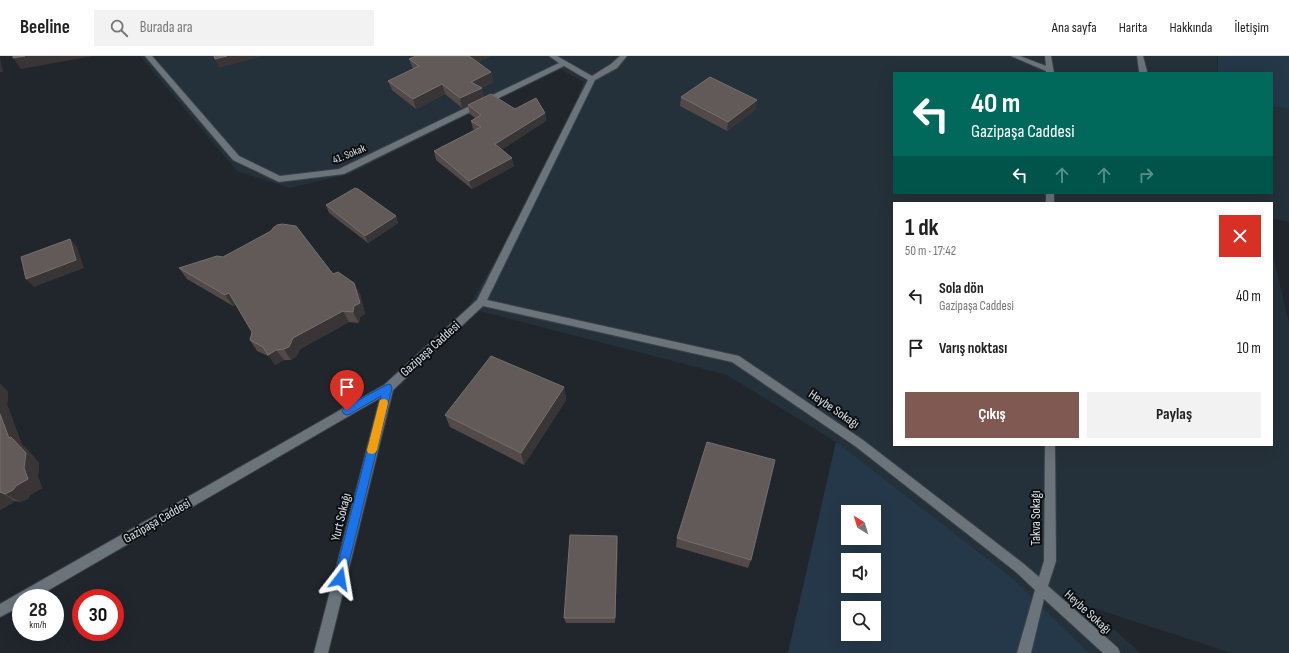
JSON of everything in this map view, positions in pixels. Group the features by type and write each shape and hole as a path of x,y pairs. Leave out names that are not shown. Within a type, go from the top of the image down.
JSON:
{"street":[{"name":"41. Sokak","path":"148,56 236,158 279,179 341,172 565,63"},
{"path":"552,56 592,79 614,66 624,56"},
{"path":"1014,56 1050,72"},
{"path":"1048,56 1050,72"},
{"path":"1140,56 1143,71"},
{"name":"Gazipaşa Caddesi","path":"39,589 388,388 481,302 592,79"},
{"name":"Heybe Sokağı","path":"481,302 735,359 859,443 1020,568 1112,653"},
{"name":"Yurt Sokağı","path":"321,653 388,388"},
{"name":"Takva Sokağı","path":"1024,653 1033,616 1050,561 1050,446"},
{"name":"Gazipaşa Caddesi","path":"0,612 12,605"}],"shaded area":[{"path":"140,56 1217,56 1218,72 893,72 893,194 1273,194 1273,106 1289,109 1289,222 1273,218 1273,202 893,202 893,446 1273,446 1273,255 1289,323 1289,653 1232,653 1090,607 1140,653 788,653 836,442 727,375 468,308 548,167 584,82 560,69 349,174 290,188 237,171"},
{"path":"1218,56 1289,56 1289,109 1273,106 1273,72 1218,72"},
{"path":"836,442 1013,579 1089,653 788,653"}],"building":[{"path":"13,56 25,56 13,58"},
{"path":"214,56 227,56 215,59"},
{"path":"416,56 469,56 491,72 471,82 482,88 460,98 442,84 413,99 388,81 419,66 409,59"},
{"path":"710,77 757,100 728,122 681,97"},
{"path":"491,94 515,109 536,98 545,113 495,144 512,158 469,181 434,151 481,127 471,121 481,115 468,105"},
{"path":"355,188 396,216 365,236 326,205"},
{"path":"282,224 296,226 333,274 338,272 354,283 360,303 354,306 353,312 343,311 293,338 289,347 276,350 268,355 263,347 250,340 252,332 229,293 225,295 179,268 217,256 223,257 271,231 277,225"},
{"path":"70,239 76,260 26,279 21,257"},
{"path":"491,356 564,387 521,453 445,415"},
{"path":"0,414 9,438 11,437 26,453 24,468 28,479 5,494 0,492"},
{"path":"707,442 775,460 751,560 677,538"},
{"path":"570,535 617,536 615,618 564,618"}],"slow traffic":[{"path":"372,450 384,403"}],"route":[{"path":"340,579 388,388 347,411"}]}
